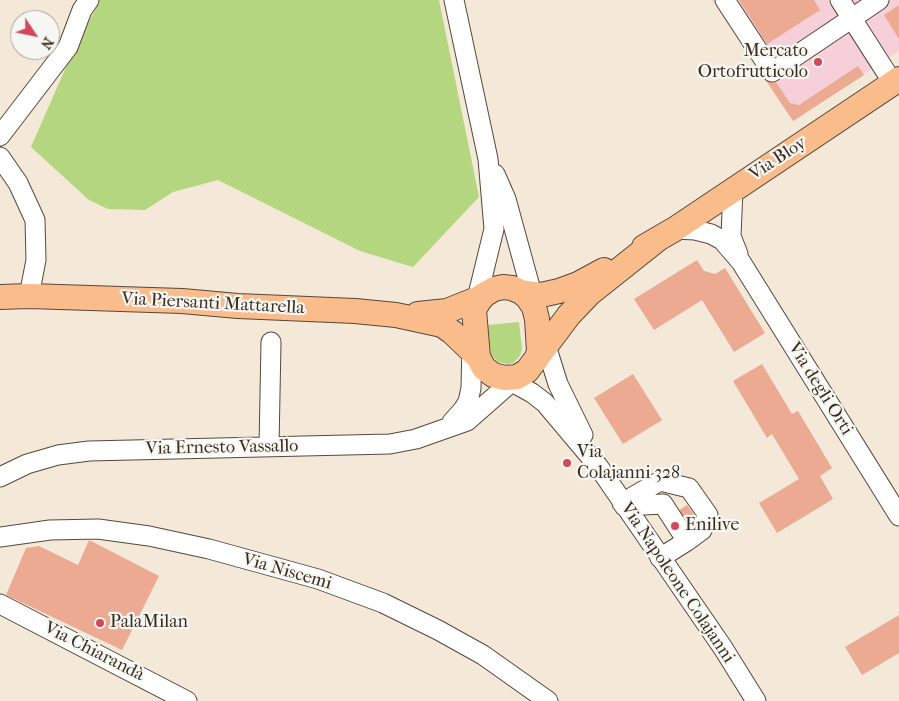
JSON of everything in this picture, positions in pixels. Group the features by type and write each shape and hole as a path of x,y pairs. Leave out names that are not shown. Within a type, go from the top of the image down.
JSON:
{"main road":[{"name":"Via Bloy","path":"666,234 896,81"},
{"path":"531,303 541,295 578,284 666,234"},
{"path":"396,315 442,326 452,332 474,354 484,368 493,375 516,382 541,354 569,315 590,293 666,234"},
{"path":"396,315 447,311 478,305 494,289 512,288 531,303 541,354"},
{"name":"Via Piersanti Mattarella","path":"0,297 29,296 182,301 396,315"},
{"path":"474,354 478,305"}],"street":[{"path":"0,136 68,47 82,10 89,0"},
{"path":"454,0 488,159 494,229 478,305"},
{"path":"725,0 772,72 879,0"},
{"path":"840,0 896,81"},
{"path":"0,157 18,183 35,220 36,260 29,296"},
{"path":"488,159 506,199 531,303"},
{"path":"666,234 695,230 727,238 733,189"},
{"name":"Via degli Orti","path":"709,205 719,215 727,238 741,262 899,516"},
{"path":"269,447 271,342"},
{"path":"445,428 457,418 468,402 474,354"},
{"path":"541,354 558,384 598,466"},
{"path":"516,382 545,403 598,466"},
{"name":"Via Ernesto Vassallo","path":"0,477 27,464 58,455 89,451 390,444 416,439 467,420 483,408 510,395 516,382"},
{"name":"Via Napoleone Colajanni","path":"598,466 723,648 756,701"},
{"path":"623,504 660,480 689,488 708,515 702,530 660,558"},
{"path":"623,504 663,504 687,541"},
{"name":"Via Niscemi","path":"0,537 50,530 98,529 148,536 209,549 318,579 383,603 438,630 483,655 548,701"},
{"name":"Via Chiarandà","path":"0,604 187,701"}],"shaded area":[{"name":"Mercato Ortofrutticolo","path":"712,0 899,0 899,51 793,121"}],"green space":[{"path":"100,0 439,0 479,197 413,267 360,251 218,180 173,192 145,210 108,209 89,200 31,147 66,67"},
{"path":"519,322 522,349 520,356 513,363 498,362 491,354 488,325"}],"building":[{"path":"739,0 814,0 820,10 767,44"},
{"path":"899,5 899,39 884,15"},
{"path":"858,66 864,75 793,121 761,73 767,69 790,103 799,105"},
{"path":"697,260 704,271 715,274 725,268 765,333 734,352 702,300 654,330 634,299"},
{"path":"762,364 792,414 798,411 832,468 820,476 833,499 777,533 759,503 799,479 772,434 767,438 733,381"},
{"path":"633,374 662,420 623,444 594,398"},
{"path":"687,505 698,520 689,526 678,511"},
{"name":"PalaMilan","path":"89,540 159,576 122,650 6,595 26,548 39,546 78,565"},
{"path":"899,615 899,653 862,675 845,647"}],"place":[{"name":"Mercato Ortofrutticolo","path":"818,62"},
{"name":"Via Colajanni 328","path":"567,463"},
{"name":"Enilive","path":"675,526"},
{"name":"PalaMilan","path":"100,623"}]}
